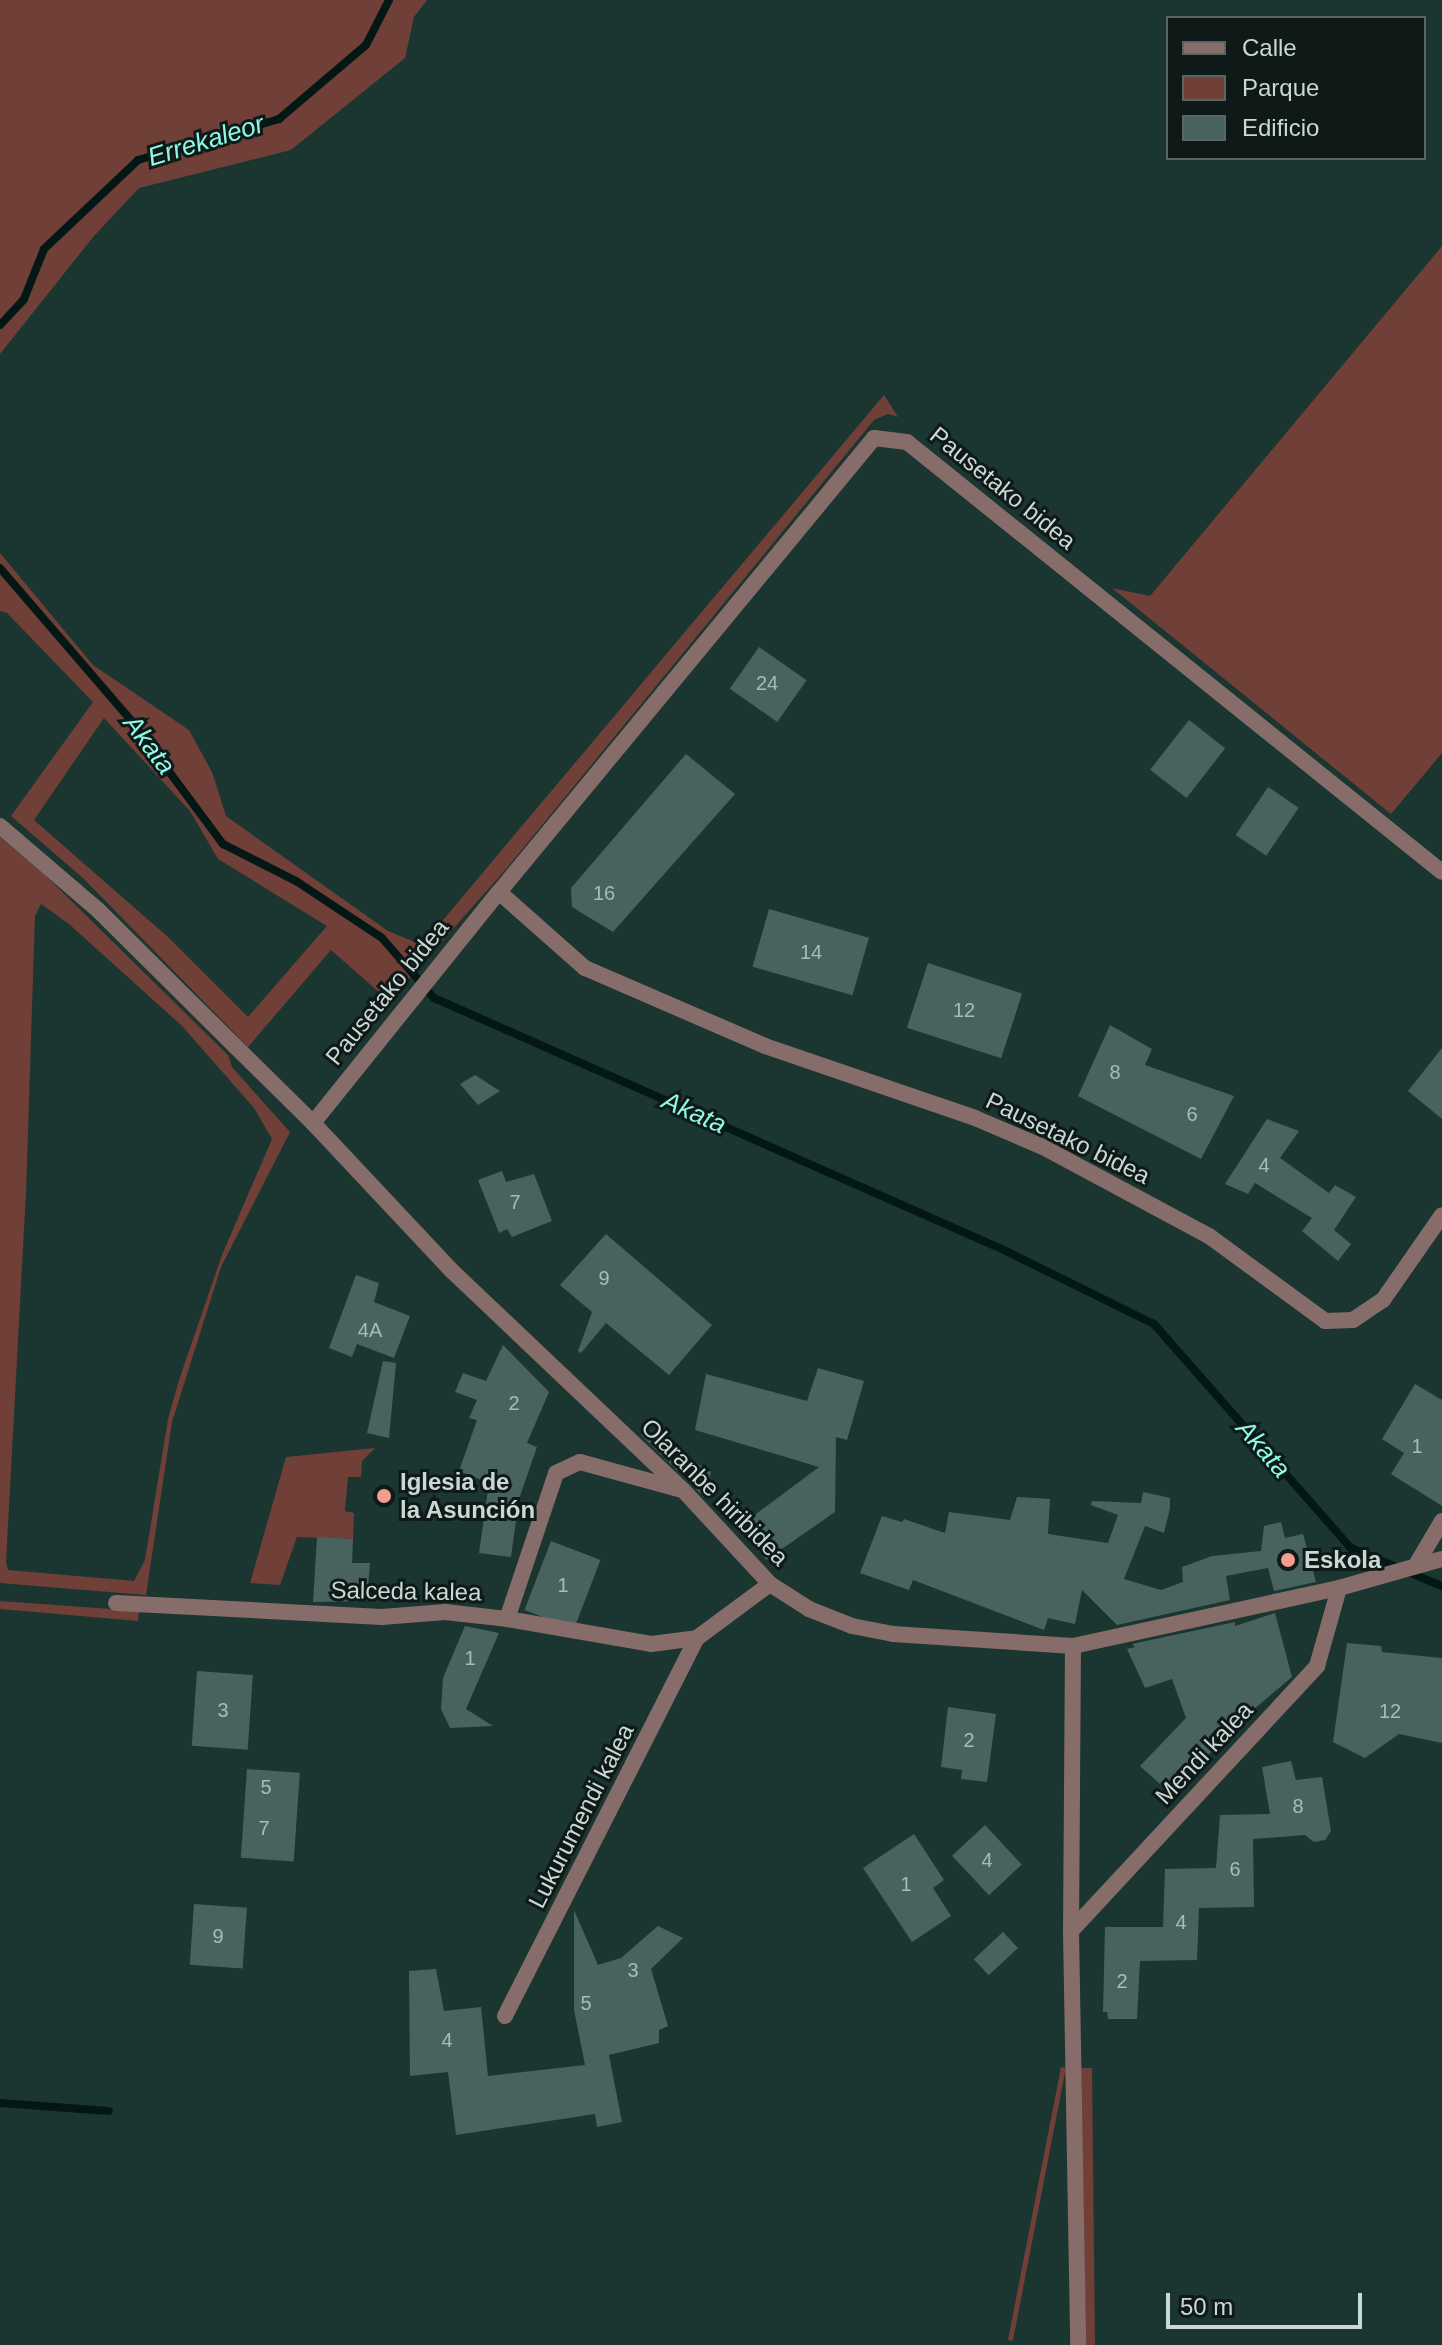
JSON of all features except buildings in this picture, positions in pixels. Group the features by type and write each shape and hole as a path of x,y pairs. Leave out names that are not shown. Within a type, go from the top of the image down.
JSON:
{"street":[{"name":"Pausetako bidea","path":"313,1123 499,892 874,438 907,442 1442,872"},
{"name":"Olaranbe hiribidea","path":"0,826 99,911 313,1123 452,1271 683,1490 770,1584 809,1609 852,1626 893,1634 1073,1646 1339,1588 1442,1559"},
{"name":"Pausetako bidea","path":"499,892 585,968 765,1046 975,1118 1043,1147 1209,1236 1325,1321 1353,1320 1383,1300 1442,1215"},
{"path":"507,1619 556,1473 580,1462 683,1490"},
{"path":"1416,1565 1442,1521"},
{"name":"Salceda kalea","path":"116,1603 382,1617 445,1612 507,1619 651,1644 697,1638 770,1584"},
{"name":"Mendi kalea","path":"1071,1931 1317,1666 1339,1588"},
{"name":"Lukurumendi kalea","path":"505,2016 697,1638"},
{"path":"1073,1646 1071,1931 1078,2345"}],"green space":[{"path":"0,0 427,0 414,17 405,58 291,150 139,188 94,236 0,354"},
{"path":"1442,246 1442,753 1391,814 1112,588 1150,596"},
{"path":"884,395 898,417 888,414 874,420 507,868 389,1001 331,950 248,1047 84,879 11,816 93,702 7,613 0,611 0,553 93,665 189,730 212,772 226,816 388,931 422,945","holes":["104,718 190,811 218,859 327,926 248,1017 168,937 34,820"]},
{"path":"0,837 45,875 228,1055 232,1067 290,1132 221,1267 172,1422 146,1595 0,1583","holes":["41,904 69,924 182,1026 254,1108 272,1139 222,1255 179,1380 168,1419 145,1560 134,1581 8,1570 6,1562 26,1193 35,916"]},
{"path":"375,1448 362,1461 361,1477 348,1477 345,1511 354,1513 353,1539 297,1537 280,1585 250,1583 286,1457"},
{"path":"0,1601 139,1611 138,1621 0,1609"},
{"path":"1061,2067 1066,2068 1013,2341 1008,2340"},
{"path":"1081,2068 1092,2068 1095,2345 1086,2345"}],"waterway":[{"name":"Errekaleor","path":"0,325 24,299 44,249 138,160 279,119 366,45 389,0"},
{"name":"Akata","path":"0,568 130,719 223,844 296,881 382,938 434,998 1004,1250 1154,1324 1351,1548 1442,1586"},
{"path":"0,2103 109,2111"}],"place":[{"name":"Iglesia de la Asunción","path":"384,1496"},
{"name":"Eskola","path":"1288,1560"}]}
